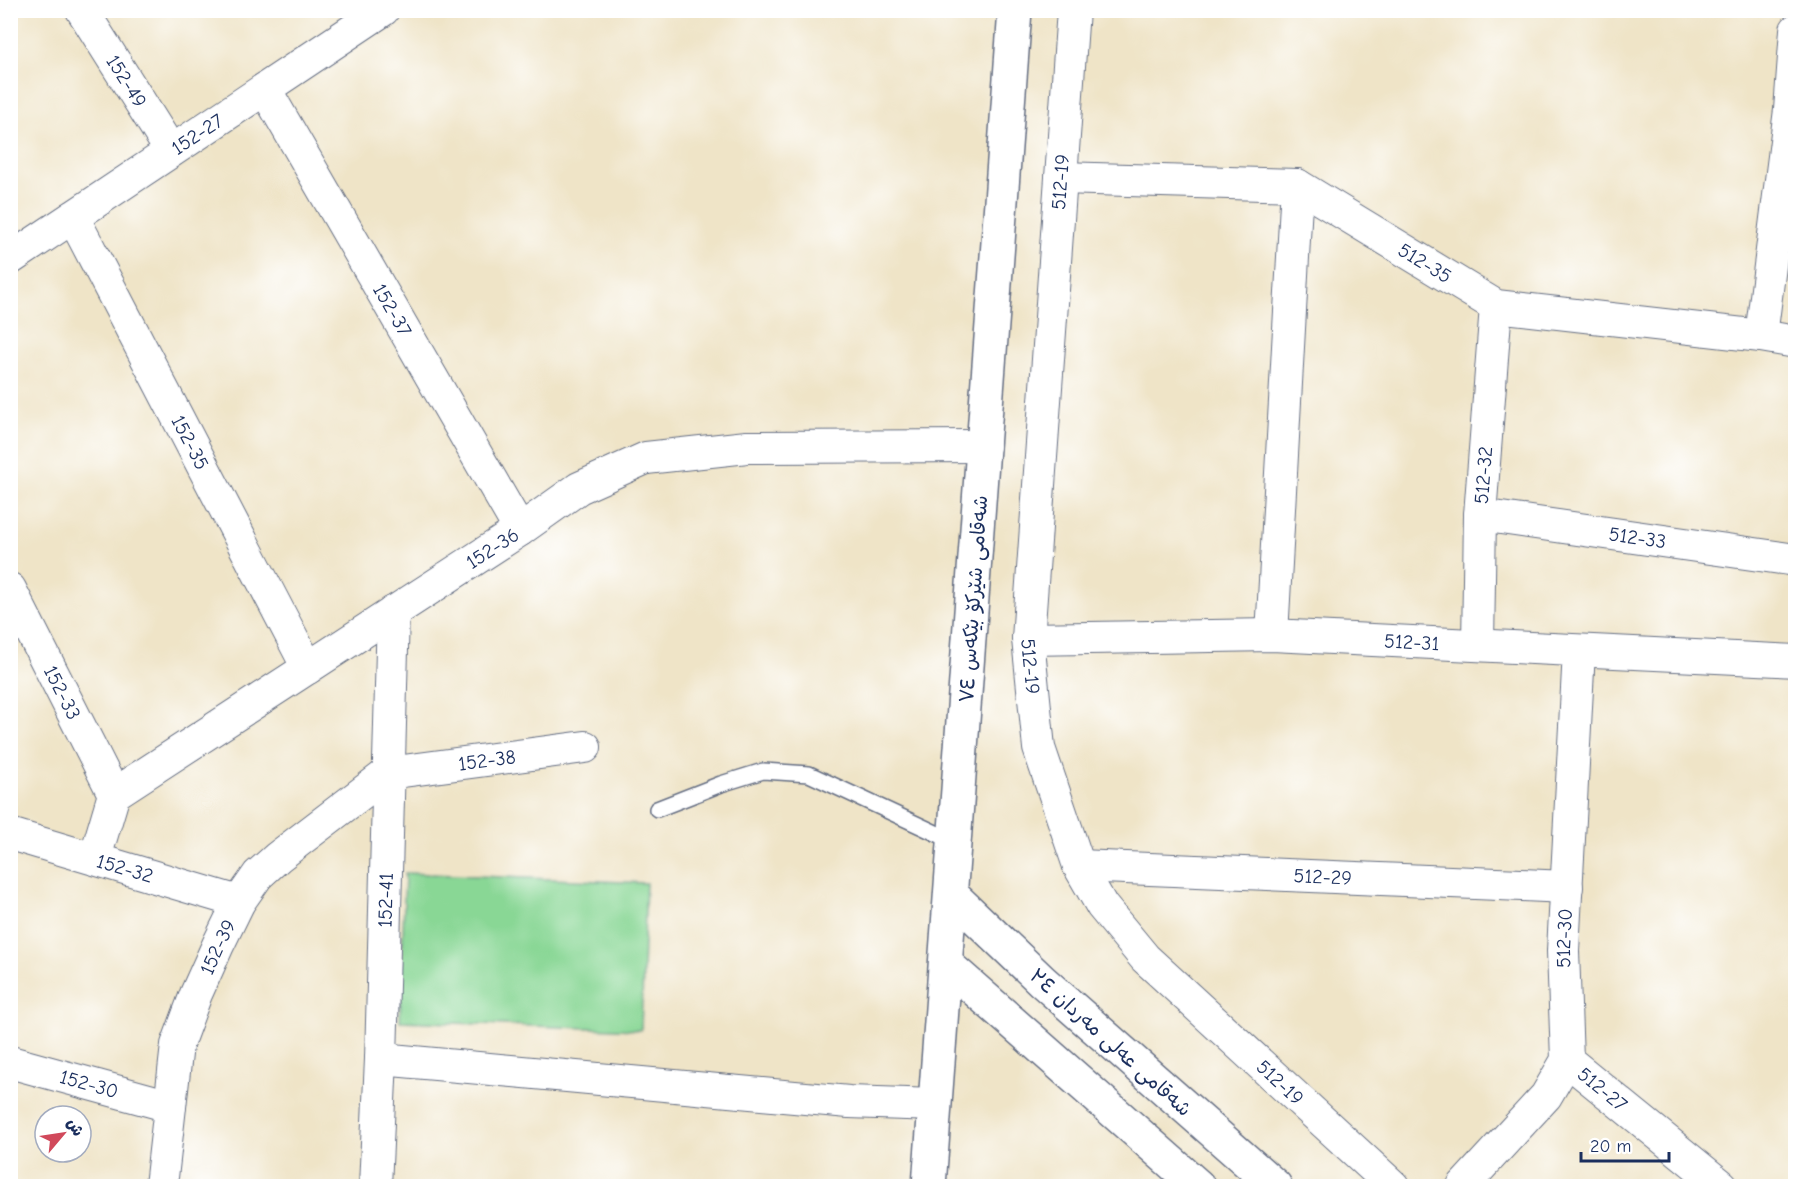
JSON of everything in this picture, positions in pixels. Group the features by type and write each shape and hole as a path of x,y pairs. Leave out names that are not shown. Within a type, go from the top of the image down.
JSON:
{"main road":[{"name":"شەقامی شێرکۆ بێکەس ٧٤","path":"929,1186 1015,10"},
{"name":"شەقامی عەلی مەردان ٣٤","path":"951,894 1042,981 1275,1186"},
{"path":"946,964 1198,1186"}],"street":[{"name":"152-49","path":"82,10 171,150"},
{"name":"152-27","path":"10,259 383,10"},
{"name":"512-19","path":"1073,10 1028,639 1039,748 1079,866 1102,906 1145,958 1393,1186"},
{"path":"1761,336 1793,110 1796,30"},
{"name":"152-37","path":"265,89 520,530"},
{"name":"512-35","path":"1061,178 1297,185 1496,306 1796,342"},
{"path":"1272,635 1297,185"},
{"name":"152-35","path":"74,217 308,668"},
{"name":"512-32","path":"1478,645 1480,515 1496,306"},
{"name":"152-36","path":"114,794 520,530 579,488 646,458 747,447 984,446"},
{"name":"512-33","path":"1480,515 1796,560"},
{"name":"152-33","path":"14,603 114,794"},
{"name":"152-41","path":"375,1186 381,1059 393,612"},
{"name":"512-31","path":"1028,639 1272,635 1796,661"},
{"name":"512-30","path":"1567,1060 1563,951 1579,651"},
{"name":"152-38","path":"388,773 585,747"},
{"name":"152-39","path":"161,1186 177,1045 196,994 239,902 258,875 388,773"},
{"path":"95,858 114,794"},
{"name":"152-32","path":"10,834 239,902"},
{"name":"512-29","path":"1079,866 1567,887"},
{"path":"381,1059 849,1102 935,1105"},
{"path":"1463,1186 1546,1096 1567,1060"},
{"name":"512-27","path":"1567,1060 1722,1186"},
{"name":"152-30","path":"10,1062 170,1106"}],"lane":[{"path":"657,809 721,784 763,771 809,774 955,842"}],"green space":[{"path":"405,873 646,883 641,1030 400,1021"}]}
